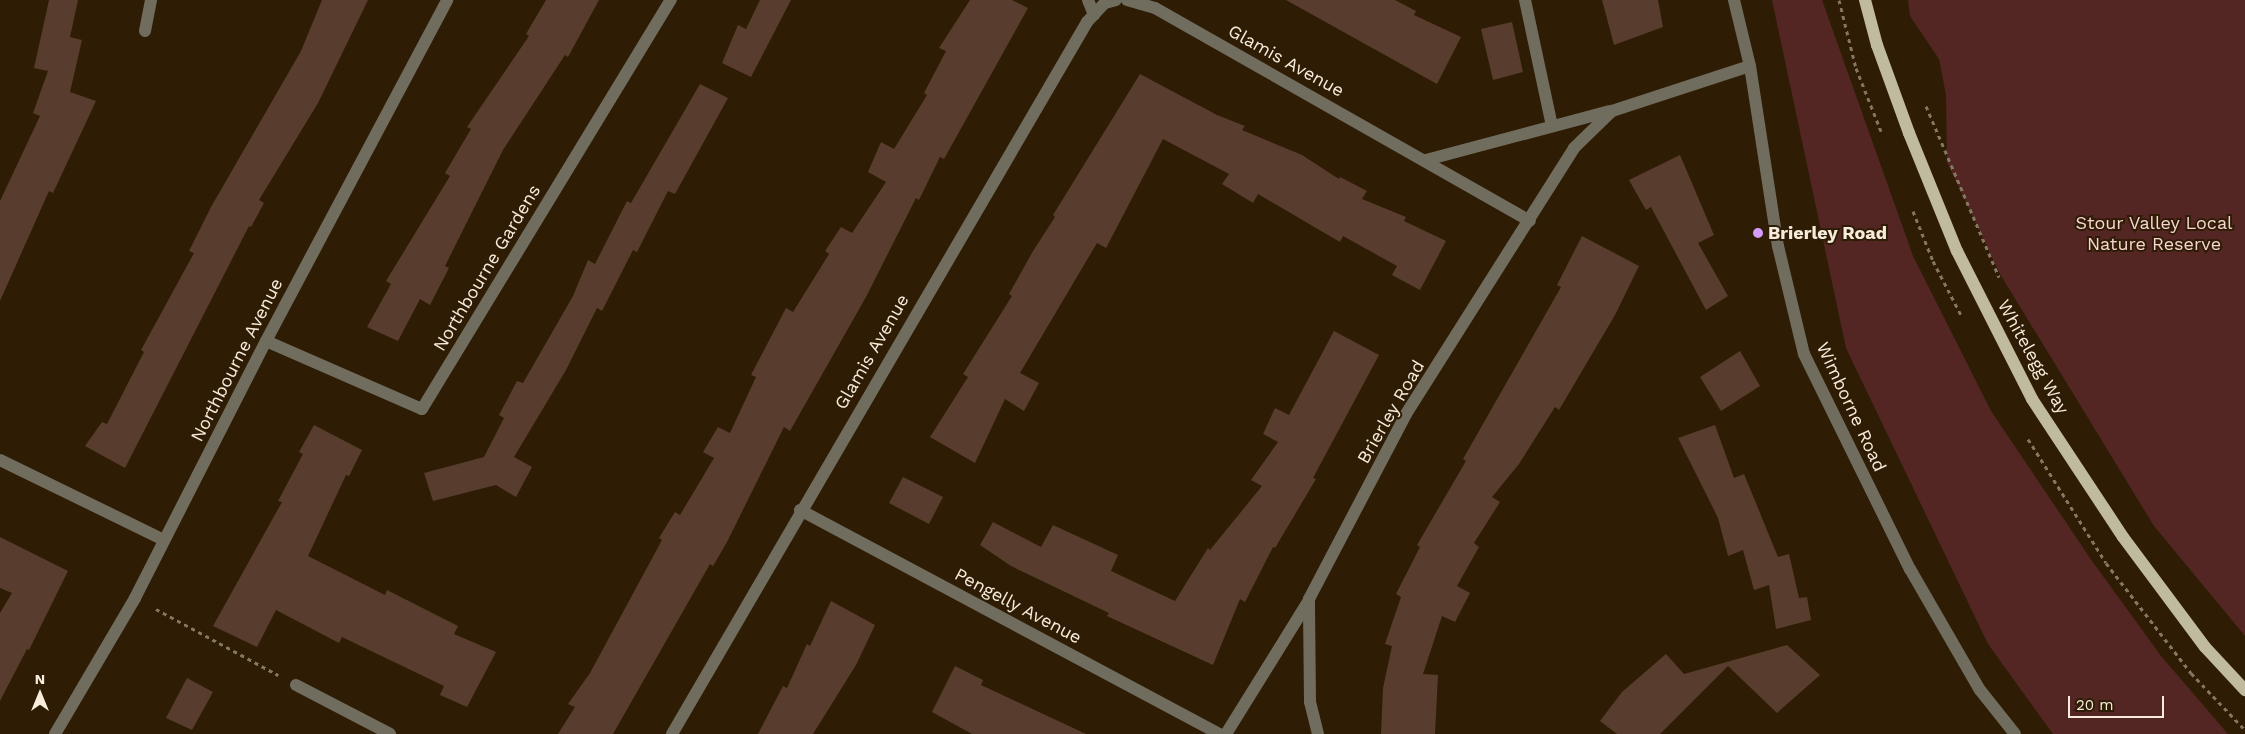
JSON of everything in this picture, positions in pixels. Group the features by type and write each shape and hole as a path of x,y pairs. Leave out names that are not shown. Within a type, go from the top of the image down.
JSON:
{"main road":[{"name":"Whitelegg Way","path":"1866,0 1877,45 1906,124 1957,251 2032,399 2123,537 2205,647 2245,690"}],"street":[{"path":"145,32 151,0"},
{"name":"Northbourne Avenue","path":"55,734 134,598 266,341 447,0"},
{"name":"Northbourne Gardens","path":"266,341 422,409 671,0"},
{"path":"1088,0 1094,15"},
{"name":"Glamis Avenue","path":"672,734 800,510 1094,15 1105,2 1116,0"},
{"path":"1525,0 1552,126"},
{"name":"Wimborne Road","path":"1734,0 1750,66 1778,246 1804,354 1910,569 1980,690 2015,734"},
{"name":"Glamis Avenue","path":"1134,1 1155,8 1426,160 1530,221"},
{"name":"Brierley Road","path":"1318,734 1310,702 1310,599 1406,414 1530,221 1574,148 1612,111 1750,66"},
{"path":"1426,160 1612,111"},
{"path":"0,460 164,540"},
{"name":"Pengelly Avenue","path":"800,510 1220,734"},
{"path":"1226,734 1310,599"},
{"path":"296,685 390,734"}],"path":[{"path":"1924,100 2001,281"},
{"path":"134,598 296,685"}],"green space":[{"path":"1772,0 1822,0 1913,256 1991,411 2092,561 2161,656 2228,734 2053,734 1988,644 1846,348"},
{"name":"Stour Valley Local Nature Reserve","path":"1908,0 2245,0 2245,636 2154,526 2000,274 1947,162 1946,95 1939,59 1910,16"}],"building":[{"path":"49,0 78,0 70,37 82,40 70,92 96,101 53,193 49,191 0,301 0,201 40,116 33,113 48,71 34,68"},
{"path":"322,0 368,0 318,103 259,200 264,203 251,227 249,226 125,468 85,446 102,422 107,424 144,352 141,350 194,253 189,251 211,207 301,51"},
{"path":"546,0 599,0 568,57 565,55 503,150 445,266 449,268 430,305 420,299 398,341 367,327 391,284 386,281 450,176 445,173 471,129 467,127 529,36 526,34"},
{"path":"760,0 791,0 751,77 722,63 738,25 746,29"},
{"path":"970,0 1012,0 1028,8 944,159 940,157 919,200 916,198 866,297 790,431 784,427 727,542 713,566 710,564 613,734 558,734 575,707 568,704 590,673 662,540 659,538 675,512 680,515 714,458 703,452 718,427 730,433 756,377 751,375 786,308 793,312 829,254 825,251 841,227 852,233 886,182 868,172 881,142 894,149 927,95 924,93 946,51 939,48"},
{"path":"1286,0 1395,0 1416,11 1414,15 1461,37 1437,84"},
{"path":"1602,0 1658,0 1663,27 1614,45"},
{"path":"1512,22 1523,72 1493,80 1481,29"},
{"path":"1140,74 1217,115 1245,126 1242,130 1302,155 1339,179 1340,177 1367,191 1362,199 1406,217 1404,221 1446,241 1420,290 1392,275 1397,266 1343,236 1340,242 1258,194 1253,203 1222,184 1229,174 1163,139 1106,248 1097,243 1020,373 1039,383 1024,411 1005,399 975,463 930,437 968,377 963,374 1012,296 1009,294 1055,217 1053,215"},
{"path":"700,84 728,98 675,194 668,191 637,252 633,250 602,311 597,308 566,370 514,457 532,467 516,497 496,485 433,501 424,473 484,457 504,418 499,415 517,381 523,383 573,296 588,260 595,264 627,201 631,203"},
{"path":"1680,155 1714,235 1698,243 1728,296 1706,310 1651,207 1646,210 1629,180"},
{"path":"1582,236 1639,266 1615,315 1559,410 1555,407 1519,464 1492,497 1500,502 1474,543 1479,547 1457,586 1470,593 1455,622 1442,616 1423,674 1438,675 1435,734 1381,734 1383,688 1392,646 1385,644 1401,597 1396,594 1420,547 1417,545 1466,461 1463,459 1561,287 1557,285"},
{"path":"1334,331 1379,355 1313,478 1316,479 1275,548 1273,547 1245,602 1240,599 1213,665 1107,616 1109,613 1011,566 980,545 993,522 1041,547 1053,525 1118,555 1111,571 1175,601 1208,548 1210,550 1262,486 1251,480 1278,442 1263,434 1275,408 1289,415"},
{"path":"1740,351 1760,386 1721,411 1700,377"},
{"path":"314,425 362,450 349,476 346,475 308,556 385,595 387,590 458,626 454,634 496,652 467,707 440,695 444,686 342,637 339,643 276,610 257,647 213,626 282,502 278,501 303,454 299,452"},
{"path":"1715,425 1734,478 1744,474 1778,557 1789,554 1799,598 1807,597 1811,620 1776,629 1769,585 1754,590 1743,550 1728,556 1718,518 1678,438"},
{"path":"903,477 943,497 929,524 889,503"},
{"path":"0,537 68,571 29,650 27,649 0,701 0,613 12,593 0,588"},
{"path":"831,601 875,625 856,665 813,734 758,734 783,686 787,688 807,644 810,646"},
{"path":"1787,645 1820,675 1777,713 1728,666 1660,734 1617,734 1600,721 1622,692 1666,654 1684,674"},
{"path":"955,666 983,680 981,685 1086,734 972,734 932,712"},
{"path":"187,678 213,692 192,730 166,718"}],"place":[{"name":"Brierley Road","path":"1758,233"}]}
